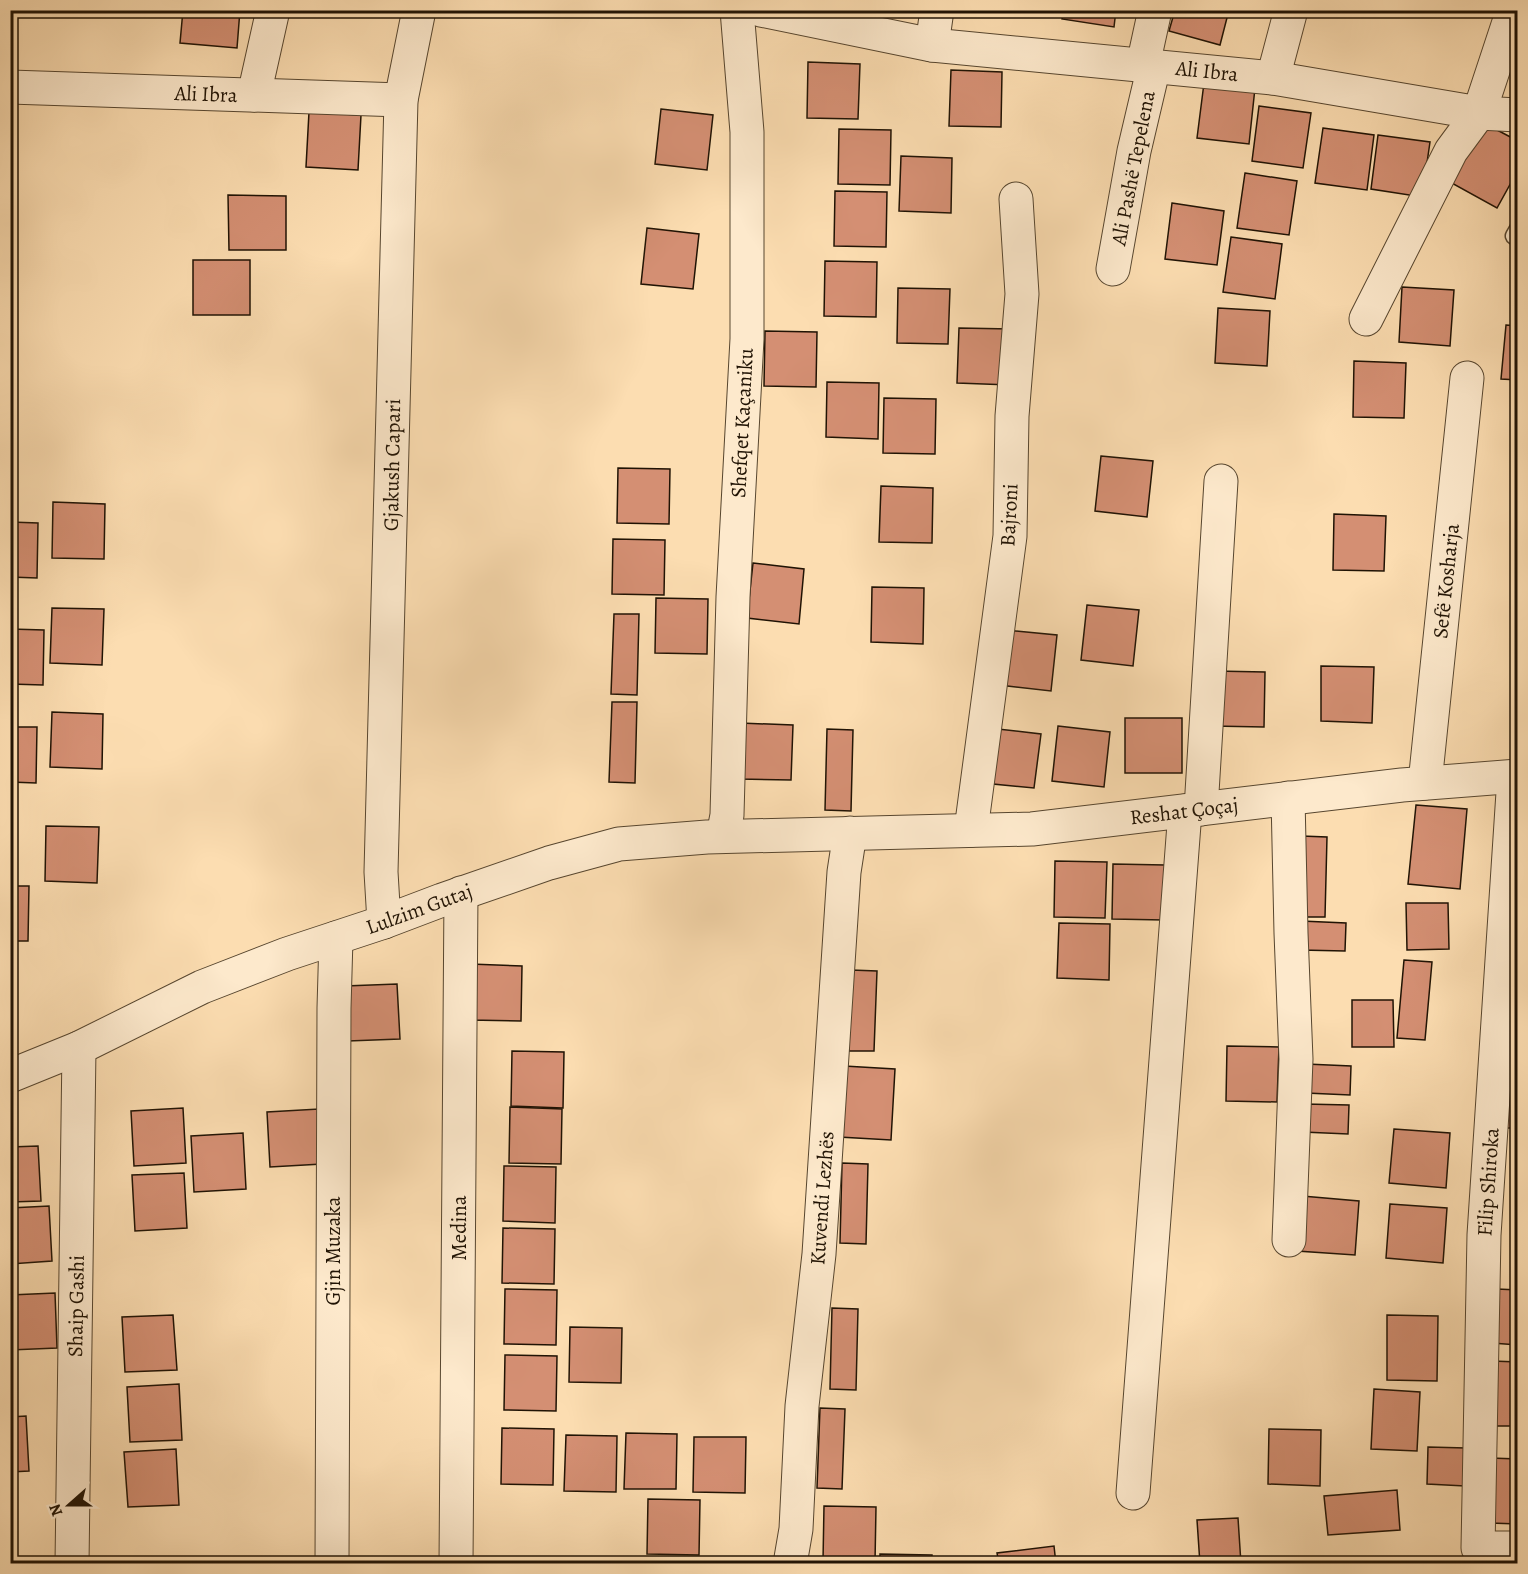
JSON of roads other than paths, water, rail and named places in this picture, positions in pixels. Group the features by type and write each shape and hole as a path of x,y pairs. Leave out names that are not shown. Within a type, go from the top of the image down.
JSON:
{"street":[{"path":"254,95 273,10"},
{"name":"Gjakush Capari","path":"384,922 381,872 401,100 419,10"},
{"name":"Shefqet Kaçaniku","path":"723,836 727,815 733,597 747,339 747,132 737,10"},
{"name":"Ali Ibra","path":"761,10 932,45 1273,78 1479,113 1518,115"},
{"path":"932,45 937,10"},
{"name":"Ali Pashë Tepelena","path":"1113,269 1149,66 1155,10"},
{"path":"1273,78 1291,10"},
{"path":"1366,319 1451,152 1479,113 1513,10"},
{"name":"Ali Ibra","path":"10,87 401,100"},
{"name":"Bajroni","path":"971,830 1010,536 1012,416 1022,294 1016,199"},
{"name":"Sefë Kosharja","path":"1425,783 1467,378"},
{"path":"1132,1493 1221,481"},
{"name":"Reshat Çoçaj","path":"850,833 1032,829 1288,798 1516,776"},
{"name":"Filip Shiroka","path":"1516,776 1484,1235 1478,1548 1518,1548"},
{"path":"1288,798 1296,1059 1289,1240"},
{"name":"Lulzim Gutaj","path":"10,1076 79,1048 202,987 287,954 549,863 619,843 723,836 850,833"},
{"name":"Kuvendi Lezhës","path":"790,1563 796,1529 802,1406 819,1254 844,872 850,833"},
{"name":"Medina","path":"456,1563 461,893"},
{"name":"Gjin Muzaka","path":"332,1563 336,938"},
{"name":"Shaip Gashi","path":"72,1563 79,1048"}]}
